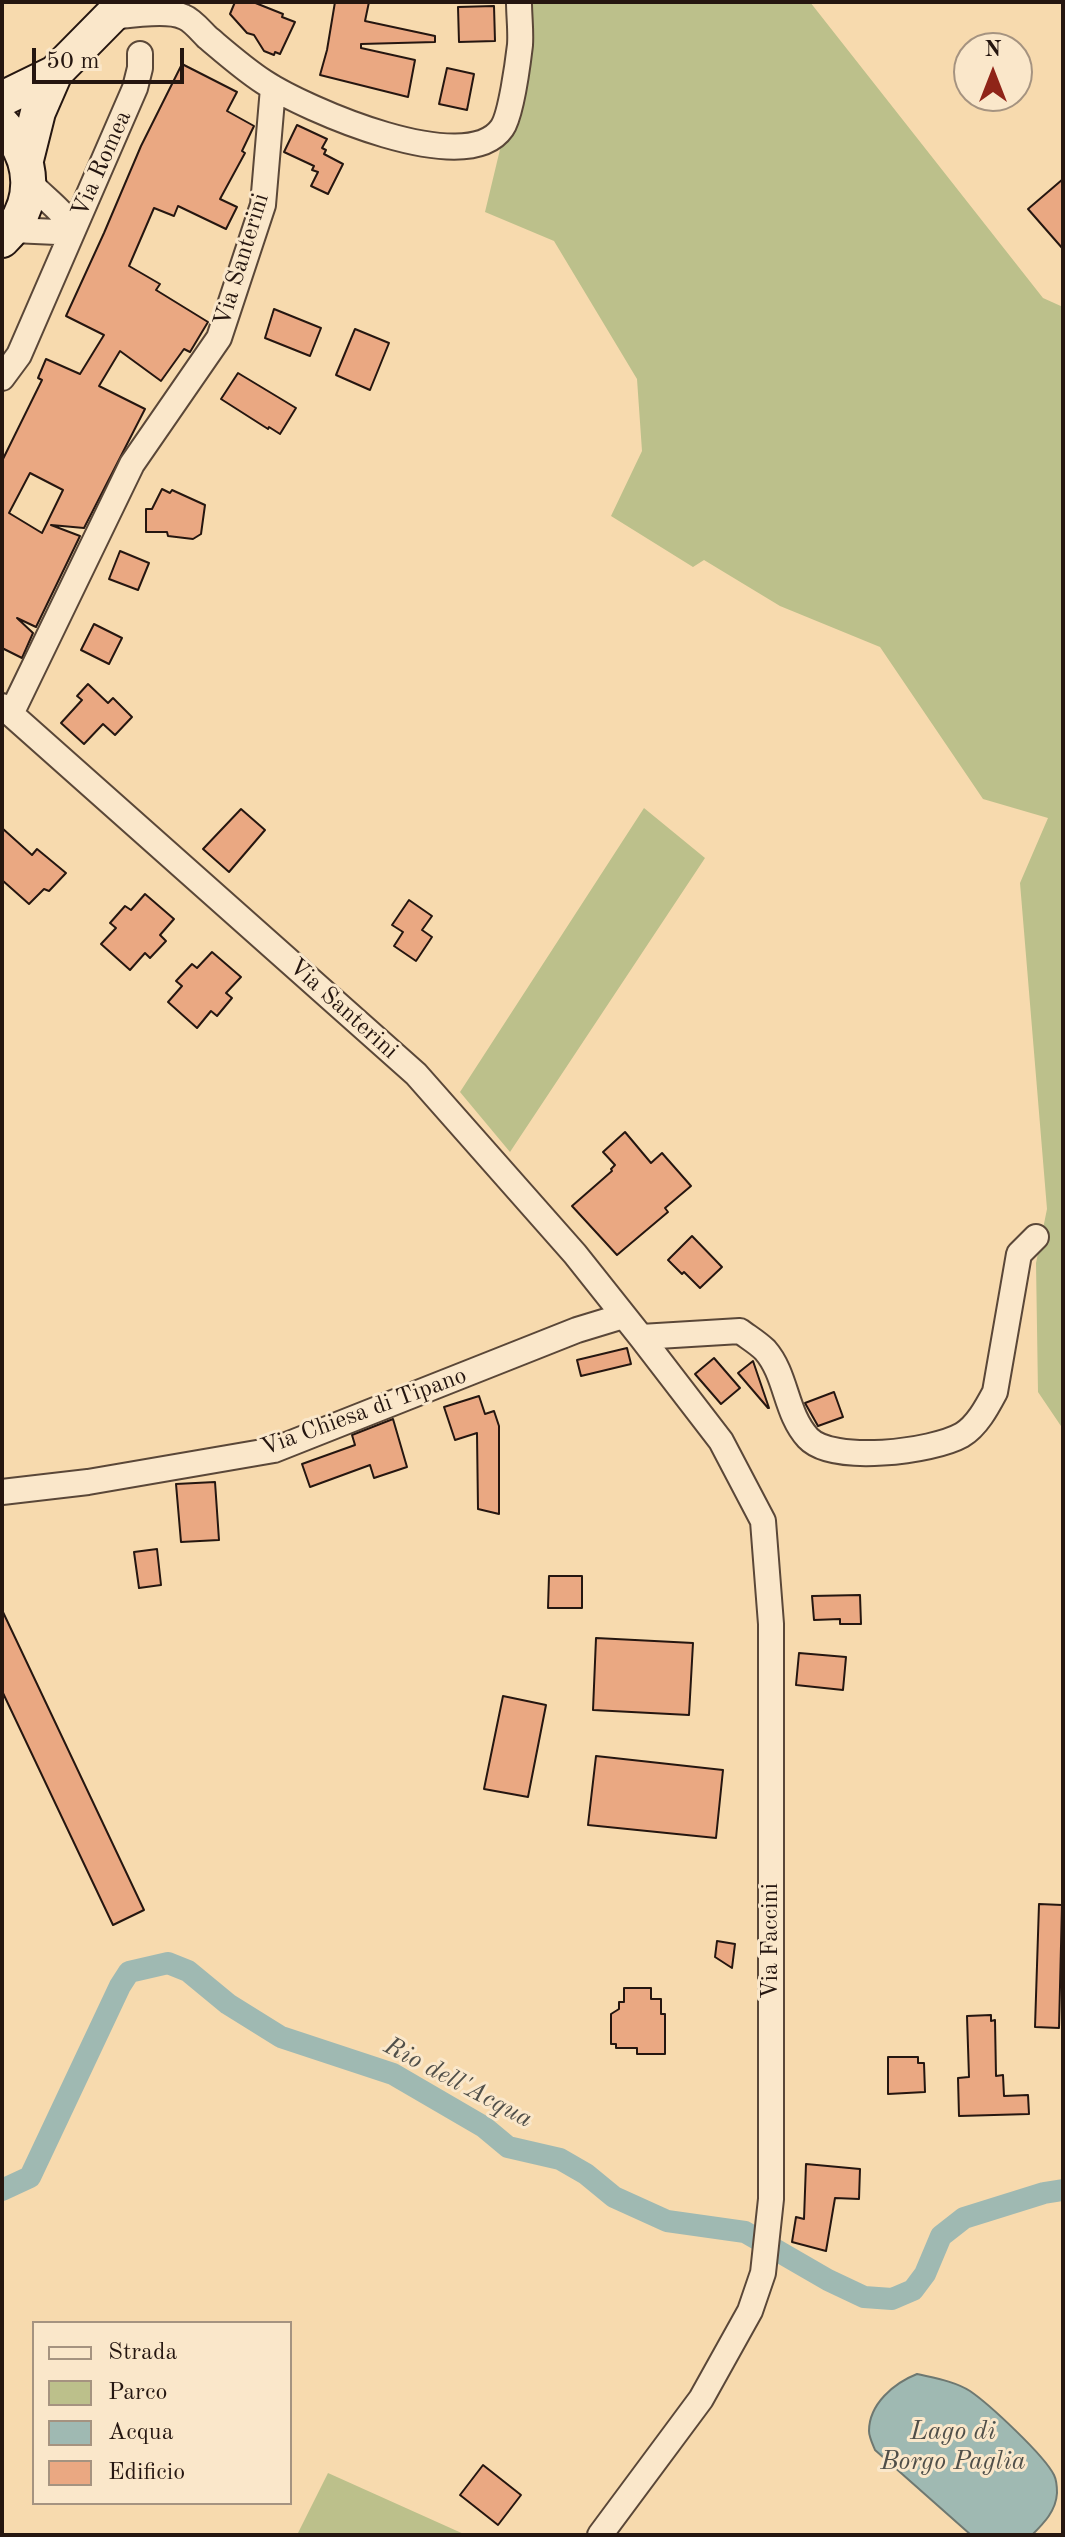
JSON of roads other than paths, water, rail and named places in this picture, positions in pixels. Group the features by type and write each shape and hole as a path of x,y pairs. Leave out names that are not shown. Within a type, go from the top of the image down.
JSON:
{"main road":[{"name":"Via Romea","path":"2,99 55,73 118,9"},
{"name":"Via Romea","path":"7,235 25,207 38,112 55,73"},
{"name":"Via Romea","path":"2,124 15,138 28,171"}],"street":[{"path":"118,9 150,13 183,9 234,60 273,88 351,125 406,141 445,147 486,142 502,128 520,43 519,2"},
{"name":"Via Romea","path":"2,378 19,355 135,88 140,54"},
{"name":"Via Santerini","path":"273,88 263,205 219,338 132,464 6,710 416,1074 565,1243 641,1337"},
{"name":"Via Romea","path":"28,171 43,197 64,214 74,228"},
{"name":"Via Romea","path":"7,235 74,228"},
{"path":"641,1337 740,1331 765,1350 795,1420 809,1439 829,1450 840,1453 888,1452 935,1445 962,1435 987,1408 995,1392 1019,1254 1036,1237"},
{"name":"Via Chiesa di Tipano","path":"2,1492 88,1482 274,1450 577,1330 623,1316"},
{"name":"Via Faccini","path":"600,2535 701,2399 750,2311 763,2273 771,2199 771,1624 763,1521 721,1441 641,1337"}],"water":[{"name":"Lago di Borgo Paglia","path":"917,2374 951,2382 970,2391 1015,2430 1048,2466 1055,2479 1056,2499 1049,2516 1032,2535 971,2535 875,2450 869,2431 873,2412 892,2389"}],"waterway":[{"name":"Rio dell'Acqua","path":"2,2190 30,2177 129,1972 168,1963 188,1971 228,2004 281,2037 393,2074 484,2127 508,2147 560,2159 586,2174 614,2197 667,2221 745,2232 864,2297 892,2299 913,2290 925,2274 941,2236 964,2218 1063,2190"}]}
